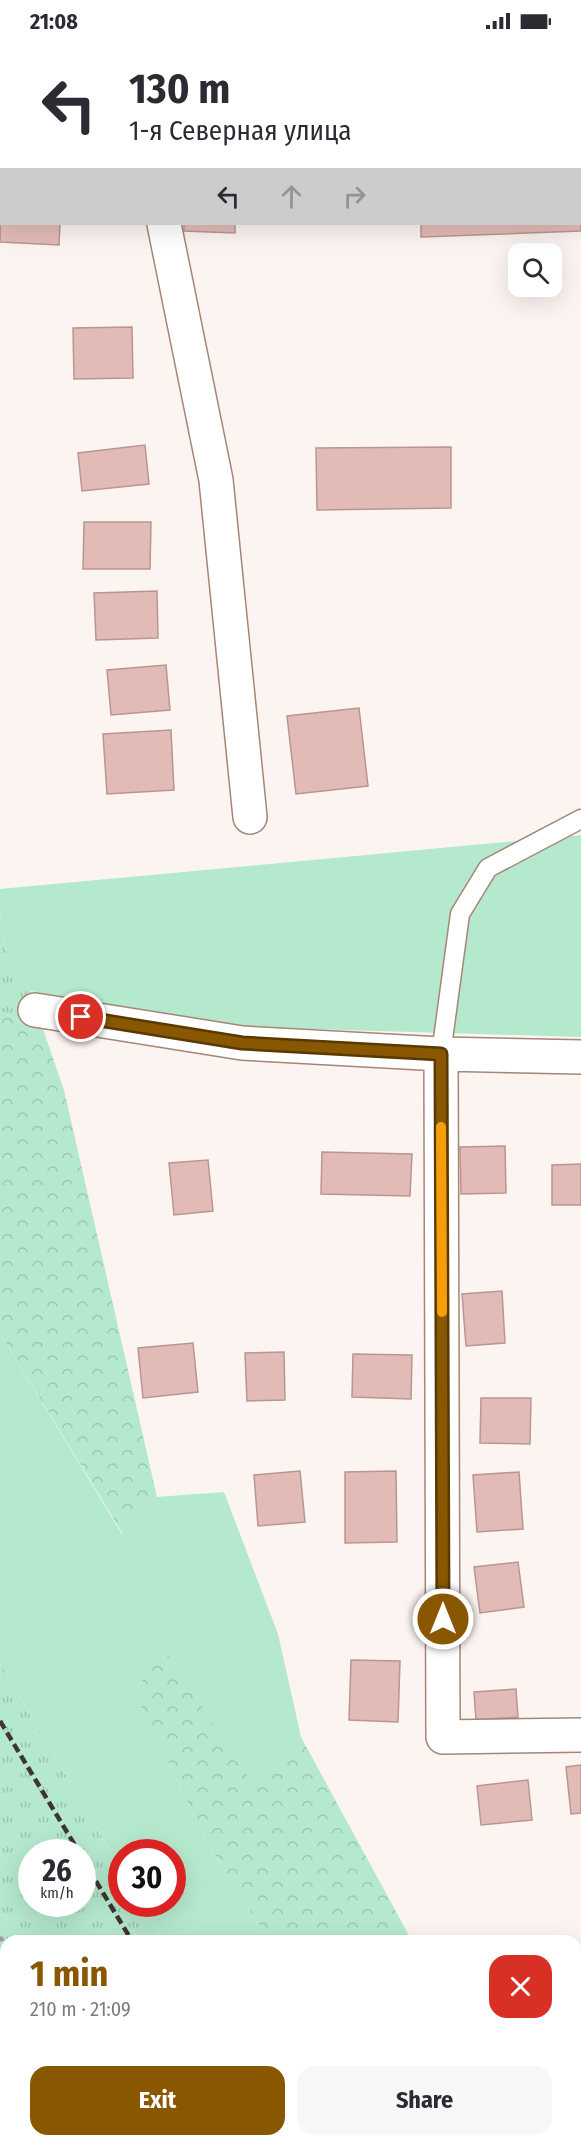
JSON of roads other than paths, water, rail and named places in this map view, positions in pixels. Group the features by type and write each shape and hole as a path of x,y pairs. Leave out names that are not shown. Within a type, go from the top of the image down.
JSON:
{"street":[{"path":"164,225 216,480 250,817"},
{"path":"35,1010 242,1043 441,1054 581,1057"},
{"path":"441,1054 443,1737 581,1735"}],"lane":[{"path":"441,1054 460,914 488,868 581,819"}],"railway":[{"path":"0,1721 71,1839"},
{"path":"96,1881 128,1935"}]}
